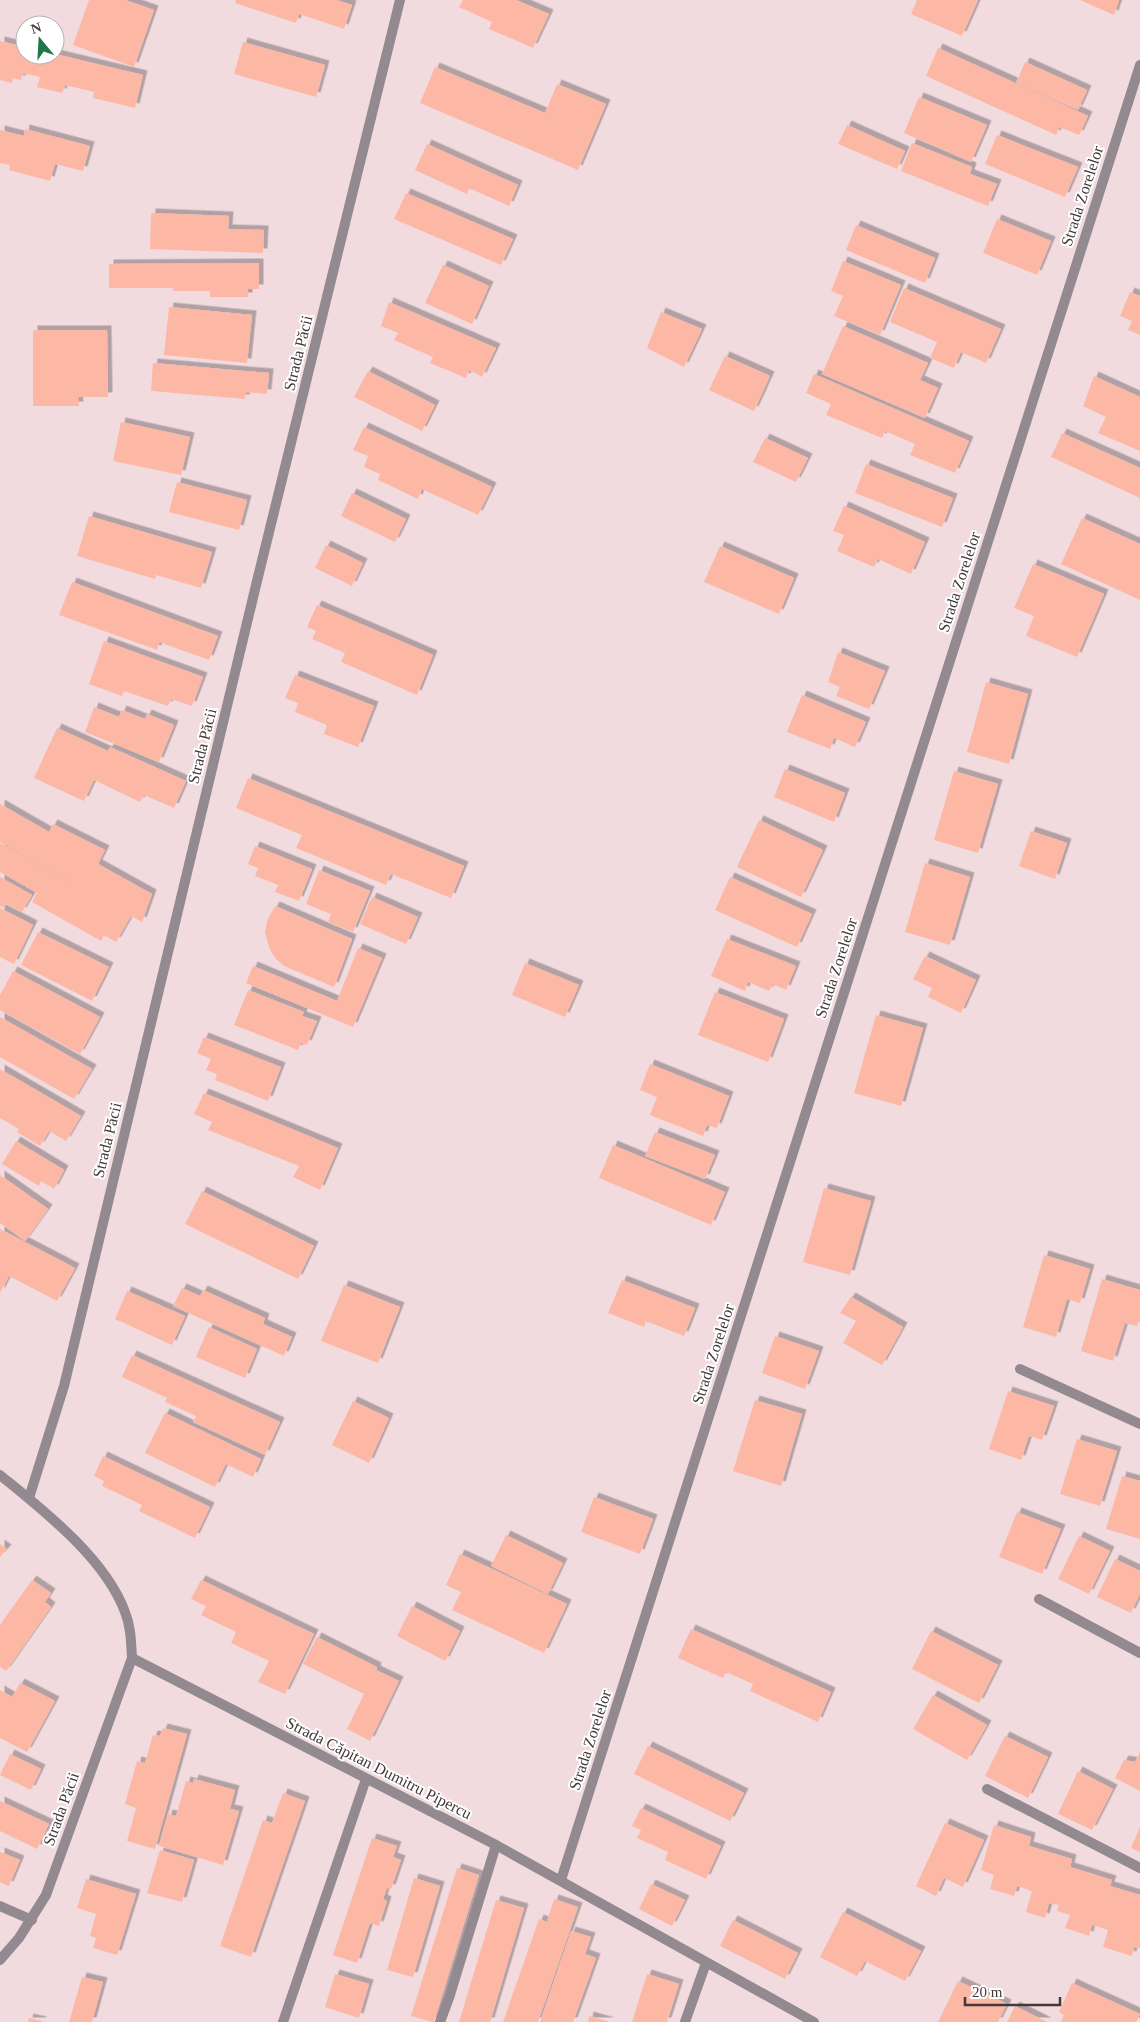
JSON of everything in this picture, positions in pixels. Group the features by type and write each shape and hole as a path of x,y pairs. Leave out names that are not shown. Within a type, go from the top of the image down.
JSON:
{"street":[{"name":"Strada Păcii","path":"29,1498 64,1386 252,600 400,0"},
{"name":"Strada Zorelelor","path":"561,1880 1140,65"},
{"path":"1020,1369 1140,1424"},
{"path":"0,1475 29,1498 82,1548 103,1574 119,1597 130,1632 132,1658"},
{"path":"1038,1599 1140,1653"},
{"name":"Strada Păcii","path":"0,1960 20,1938 46,1895 132,1658"},
{"name":"Strada Căpitan Dumitru Pipercu","path":"132,1658 496,1845 814,2022"},
{"path":"283,2022 366,1779"},
{"path":"987,1789 1140,1868"},
{"path":"440,2022 496,1845"},
{"path":"0,1906 32,1920"},
{"path":"685,2022 706,1962"}],"building":[{"path":"89,0 125,0 154,10 134,67 73,45"},
{"path":"236,0 337,0 352,5 344,29 299,14 296,23 235,3"},
{"path":"463,0 516,0 549,14 533,48 489,29 492,22 459,7"},
{"path":"917,0 978,0 962,36 911,14"},
{"path":"1080,0 1119,0 1114,15"},
{"path":"0,41 15,45 15,65 65,65 65,56 143,75 135,108 93,98 94,92 65,85 62,93 37,87 40,77 23,73 21,80 13,78 12,83 0,80"},
{"path":"243,42 325,65 316,97 234,74"},
{"path":"938,48 1088,116 1079,135 1059,127 1056,135 926,76"},
{"path":"1025,62 1087,90 1078,110 1016,83"},
{"path":"435,67 545,113 557,84 606,104 578,170 420,103"},
{"path":"919,97 987,125 971,162 904,133"},
{"path":"847,125 905,151 897,169 838,144"},
{"path":"25,129 90,146 83,171 55,164 50,181 9,170 10,165 0,163 0,130 24,136"},
{"path":"997,135 1078,167 1065,197 985,164"},
{"path":"912,143 972,167 970,174 997,184 988,206 901,171"},
{"path":"427,144 518,185 509,206 469,188 467,194 415,170"},
{"path":"406,193 513,239 501,265 394,219"},
{"path":"151,213 229,216 228,229 264,230 263,253 150,249"},
{"path":"997,219 1051,241 1037,275 983,253"},
{"path":"856,225 935,258 925,283 846,250"},
{"path":"843,261 901,285 880,335 834,316 843,296 831,291"},
{"path":"259,263 259,289 248,289 248,297 210,297 210,291 173,291 173,288 109,288 109,264"},
{"path":"443,265 489,286 472,324 425,303"},
{"path":"904,288 1001,329 986,363 961,352 954,368 930,358 937,342 890,322"},
{"path":"1130,292 1140,296 1140,335 1128,330 1132,321 1120,316"},
{"path":"389,302 496,348 482,377 469,370 466,378 430,363 433,357 394,340 398,333 381,326"},
{"path":"169,307 252,315 247,363 164,355"},
{"path":"661,312 702,329 684,367 647,348"},
{"path":"843,326 928,363 920,380 938,388 925,418 822,374"},
{"path":"33,330 107,330 108,397 78,397 79,406 33,406"},
{"path":"725,356 770,376 754,411 709,390"},
{"path":"153,363 269,373 267,394 246,392 245,399 151,391"},
{"path":"368,371 435,405 422,431 354,397"},
{"path":"814,374 969,441 955,473 910,455 915,444 885,431 882,438 826,415 831,404 806,393"},
{"path":"1094,376 1140,397 1140,451 1098,433 1106,417 1083,406"},
{"path":"121,422 190,437 181,475 113,461"},
{"path":"364,427 492,487 478,515 422,489 418,499 378,480 380,474 364,467 368,456 353,450"},
{"path":"1062,433 1140,468 1140,498 1051,457"},
{"path":"765,438 808,458 796,482 753,462"},
{"path":"866,464 953,498 942,527 855,493"},
{"path":"177,482 247,500 239,530 169,512"},
{"path":"352,493 406,519 395,542 341,516"},
{"path":"844,506 925,542 911,574 878,559 874,567 837,551 844,535 833,531"},
{"path":"89,516 212,552 201,588 156,575 155,579 77,556"},
{"path":"1082,518 1140,544 1140,600 1061,564"},
{"path":"326,545 363,563 352,586 315,568"},
{"path":"720,546 794,578 779,614 704,582"},
{"path":"1033,564 1104,594 1077,657 1026,636 1034,616 1014,608"},
{"path":"72,582 218,636 209,660 159,642 157,650 59,615"},
{"path":"317,605 433,655 417,695 341,662 345,653 312,639 316,631 307,627"},
{"path":"104,641 203,677 192,706 171,699 168,706 124,691 122,696 89,684"},
{"path":"838,652 885,671 869,709 836,696 840,687 828,682"},
{"path":"295,675 374,706 358,747 324,734 327,725 295,712 298,703 285,698"},
{"path":"986,682 1028,694 1009,764 967,752"},
{"path":"802,695 866,722 855,747 834,738 830,749 787,732"},
{"path":"94,707 119,717 122,710 145,719 147,714 174,725 159,762 85,732"},
{"path":"57,728 108,751 110,747 186,781 174,808 144,795 140,802 94,780 84,801 34,778"},
{"path":"785,769 845,793 834,822 774,797"},
{"path":"954,771 998,784 978,853 934,840"},
{"path":"248,778 464,866 451,898 391,874 386,885 296,848 302,835 236,808"},
{"path":"0,804 49,832 53,824 105,850 98,864 152,894 142,922 131,916 116,942 104,935 101,941 32,902 37,893 0,872 0,843 81,888 0,842"},
{"path":"759,820 823,850 801,897 737,867"},
{"path":"1031,831 1067,843 1055,879 1019,866"},
{"path":"255,846 312,869 299,901 275,892 278,885 255,876 258,868 248,864"},
{"path":"925,863 970,877 950,945 905,932"},
{"path":"319,870 370,891 353,932 328,922 331,914 306,904"},
{"path":"0,877 32,895 22,912 6,904 3,908 0,906"},
{"path":"730,877 812,914 797,947 715,910"},
{"path":"372,897 418,917 406,944 360,924"},
{"path":"275,906 352,939 334,987 284,966 276,959 270,950 265,932 267,921"},
{"path":"0,908 33,925 14,964 0,957"},
{"path":"38,932 109,967 92,1001 21,965"},
{"path":"727,939 796,966 786,990 773,984 769,991 748,982 745,991 711,976"},
{"path":"358,948 382,958 353,1027 246,983 253,966 337,1001"},
{"path":"925,956 976,980 961,1013 928,997 932,988 913,979"},
{"path":"525,963 579,985 565,1017 512,995"},
{"path":"13,971 100,1017 80,1054 0,1010 0,995"},
{"path":"248,990 304,1012 302,1016 317,1021 307,1045 301,1043 298,1050 234,1025"},
{"path":"715,992 784,1019 768,1062 698,1035"},
{"path":"876,1015 923,1028 901,1106 854,1093"},
{"path":"0,1017 92,1069 74,1099 0,1057"},
{"path":"204,1037 281,1067 268,1101 215,1080 217,1074 206,1070 211,1059 197,1053"},
{"path":"650,1064 729,1096 717,1128 707,1125 703,1136 650,1115 657,1097 640,1090"},
{"path":"0,1069 81,1116 66,1141 49,1131 40,1146 17,1132 19,1129 0,1118"},
{"path":"204,1093 338,1148 320,1190 293,1177 299,1166 208,1130 212,1122 194,1114"},
{"path":"655,1132 715,1155 705,1179 645,1156"},
{"path":"16,1141 64,1170 54,1189 41,1181 39,1186 2,1164"},
{"path":"613,1145 725,1192 711,1225 599,1178"},
{"path":"0,1175 48,1209 25,1241 0,1223"},
{"path":"824,1188 871,1201 850,1275 803,1262"},
{"path":"202,1191 314,1246 298,1279 185,1224"},
{"path":"0,1229 75,1268 57,1301 9,1276 0,1293"},
{"path":"1044,1255 1090,1269 1080,1303 1067,1299 1056,1337 1023,1327"},
{"path":"1102,1279 1140,1290 1140,1318 1137,1326 1125,1323 1113,1361 1081,1351"},
{"path":"622,1280 695,1308 684,1336 646,1321 644,1327 608,1313"},
{"path":"344,1285 400,1307 378,1363 321,1341"},
{"path":"182,1288 200,1296 203,1290 265,1318 263,1324 292,1337 284,1356 173,1306"},
{"path":"127,1291 185,1316 172,1345 115,1319"},
{"path":"851,1297 903,1327 882,1365 843,1343 856,1321 840,1313"},
{"path":"209,1327 257,1349 245,1378 196,1357"},
{"path":"775,1336 819,1351 805,1389 762,1373"},
{"path":"132,1355 280,1422 265,1455 193,1422 196,1416 165,1402 167,1398 122,1377"},
{"path":"1008,1391 1054,1406 1042,1440 1029,1436 1021,1460 989,1449"},
{"path":"755,1400 802,1414 781,1486 733,1471"},
{"path":"353,1401 389,1418 369,1463 332,1445"},
{"path":"165,1413 261,1459 253,1477 226,1464 215,1487 145,1453"},
{"path":"1077,1439 1117,1451 1100,1506 1060,1494"},
{"path":"103,1456 210,1507 195,1538 139,1511 142,1505 102,1486 104,1481 94,1476"},
{"path":"1122,1476 1140,1481 1140,1539 1106,1529"},
{"path":"594,1497 653,1519 640,1554 581,1532"},
{"path":"1017,1512 1061,1529 1042,1574 999,1557"},
{"path":"506,1535 563,1563 548,1594 491,1566"},
{"path":"1079,1536 1110,1551 1089,1594 1058,1579"},
{"path":"0,1544 7,1549 0,1557"},
{"path":"460,1554 567,1604 544,1653 452,1610 461,1592 446,1585"},
{"path":"1115,1559 1140,1571 1140,1594 1131,1613 1097,1597"},
{"path":"32,1580 51,1593 45,1602 51,1607 6,1671 0,1667 0,1625"},
{"path":"201,1580 314,1634 285,1694 258,1682 269,1661 231,1643 236,1632 201,1615 206,1606 191,1599"},
{"path":"412,1606 460,1631 445,1661 397,1636"},
{"path":"691,1629 831,1692 818,1722 750,1691 753,1684 726,1672 723,1678 678,1658"},
{"path":"931,1631 998,1665 979,1703 912,1669"},
{"path":"317,1637 377,1667 376,1670 399,1681 370,1741 347,1729 364,1694 303,1664"},
{"path":"20,1683 55,1701 27,1752 0,1738 0,1690 12,1697"},
{"path":"933,1695 987,1725 967,1760 913,1729"},
{"path":"163,1728 187,1734 155,1849 127,1841 136,1808 125,1804 137,1761 145,1763 153,1735 160,1736"},
{"path":"1005,1736 1048,1757 1028,1798 985,1776"},
{"path":"648,1746 744,1793 730,1821 634,1774"},
{"path":"1140,1752 1140,1791 1115,1778 1124,1760 1135,1762"},
{"path":"10,1754 41,1769 31,1790 0,1775"},
{"path":"1078,1771 1113,1789 1092,1830 1058,1814"},
{"path":"194,1779 235,1790 230,1809 239,1811 223,1865 159,1846 168,1814 176,1816 186,1781 193,1783"},
{"path":"283,1793 305,1801 251,1957 220,1946 263,1820 272,1823"},
{"path":"0,1801 49,1824 37,1849 0,1831"},
{"path":"641,1808 721,1846 706,1879 665,1860 668,1852 637,1838 641,1830 632,1826"},
{"path":"945,1823 984,1840 963,1887 944,1878 936,1896 916,1886"},
{"path":"994,1825 1031,1837 1029,1846 1072,1859 1070,1867 1112,1880 1110,1886 1140,1895 1140,1948 1134,1947 1132,1956 1103,1947 1108,1930 1092,1925 1089,1936 1065,1928 1070,1915 1057,1911 1059,1905 1049,1903 1045,1918 1026,1912 1032,1891 1017,1886 1014,1896 990,1889 994,1875 981,1870"},
{"path":"1140,1827 1140,1852 1131,1848"},
{"path":"372,1838 397,1846 393,1857 401,1860 391,1889 387,1888 383,1899 387,1901 379,1926 370,1923 357,1963 333,1955"},
{"path":"160,1850 194,1860 182,1902 147,1893"},
{"path":"0,1852 20,1860 9,1886 0,1882"},
{"path":"457,1868 479,1875 434,2022 432,2022 411,2016"},
{"path":"414,1878 440,1886 413,1977 387,1970"},
{"path":"86,1879 136,1894 117,1955 93,1948 96,1938 90,1936 96,1914 77,1908"},
{"path":"651,1884 685,1900 672,1926 639,1909"},
{"path":"554,1899 578,1907 538,2022 503,2022 539,1919 547,1922"},
{"path":"496,1900 524,1908 490,2022 459,2022"},
{"path":"843,1912 921,1951 905,1981 865,1961 857,1976 820,1957"},
{"path":"733,1920 798,1953 785,1979 720,1946"},
{"path":"571,1931 591,1937 585,1954 596,1958 573,2022 540,2022"},
{"path":"335,1974 369,1984 359,2018 325,2007"},
{"path":"647,1974 679,1984 667,2022 632,2022"},
{"path":"82,1977 103,1982 92,2022 69,2022"},
{"path":"958,1981 1007,2004 998,2022 938,2022"},
{"path":"1072,1983 1140,2014 1136,2022 1061,2022 1064,2015 1059,2012"},
{"path":"1015,2006 1047,2022 1007,2022"},
{"path":"589,2016 610,2022 588,2022"},
{"path":"29,2018 42,2021 42,2022 28,2022"}]}
